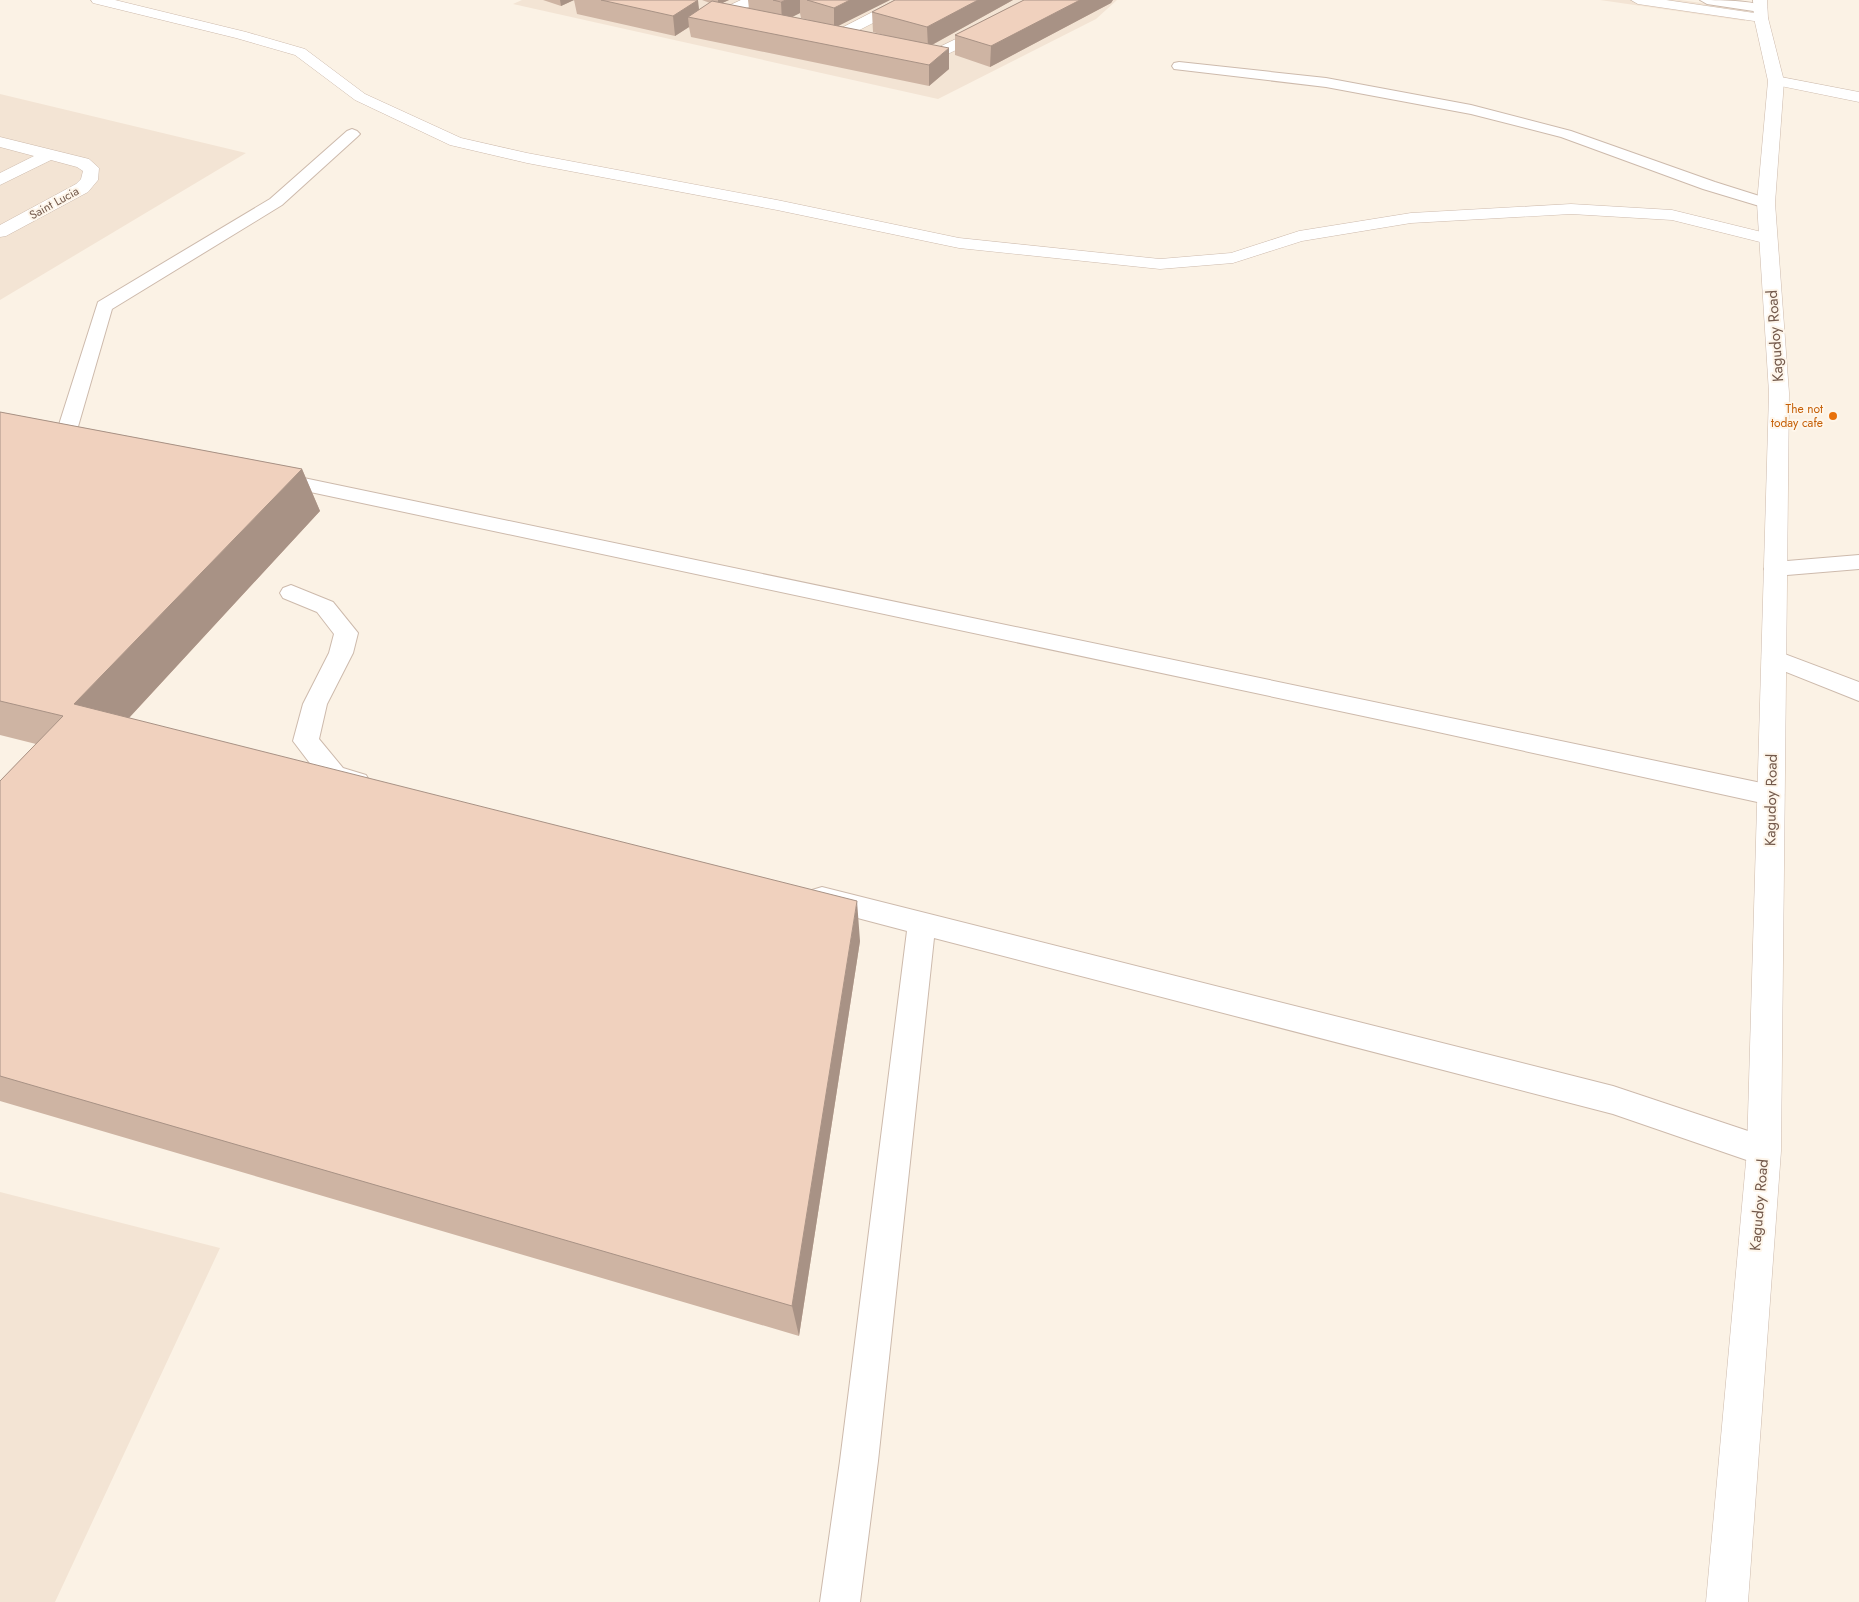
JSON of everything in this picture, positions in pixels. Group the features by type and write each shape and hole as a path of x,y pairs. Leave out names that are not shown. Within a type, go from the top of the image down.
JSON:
{"street":[{"path":"98,0 240,35 300,52 360,97 456,142 527,158 777,205 958,243 1160,264 1233,258 1299,236 1411,218 1571,209 1672,214 1768,239"},
{"path":"735,21 711,16 752,0"},
{"path":"856,45 824,39 907,0"},
{"path":"928,58 1037,6 1044,0"},
{"path":"1638,0 1760,9"},
{"name":"Kagudoy Road","path":"1727,1602 1764,1150 1779,393 1766,203 1776,81 1760,9"},
{"path":"910,55 949,62"},
{"path":"1776,81 1859,97"},
{"name":"Saint Lucia","path":"0,142 83,163 91,168 92,175 89,182 82,188 0,232"},
{"path":"0,180 50,154"}],"lane":[{"path":"1707,0 1760,9"},
{"path":"1179,66 1240,72 1379,92 1484,113 1566,134 1702,184 1766,203"},
{"path":"114,444 66,434 104,306 276,202 352,134"},
{"path":"259,475 1406,716 1771,795"},
{"path":"1776,569 1859,562"},
{"path":"291,593 324,607 346,633 341,653 315,704 306,741 334,776 382,788"},
{"path":"1774,658 1859,692"},
{"path":"797,892 1614,1100 1764,1150"},
{"path":"840,1602 859,1460 922,923"}],"shaded area":[{"path":"522,0 1117,0 1096,19 938,99 513,4"},
{"path":"1600,0 1680,0 1745,9 1745,21"},
{"path":"0,94 246,153 0,300"},
{"path":"0,1192 220,1248 55,1602 0,1602"}],"building":[{"path":"601,0 698,0 673,16"},
{"path":"807,0 850,0 834,8"},
{"path":"895,0 978,0 927,27 872,12"},
{"path":"1024,0 1080,0 991,46 955,35"},
{"path":"712,1 949,48 929,65 688,17"},
{"path":"0,412 302,469 74,704 857,901 792,1306 0,1076 0,781 63,716 0,701"}],"place":[{"name":"The not today cafe","path":"1833,416"}]}
